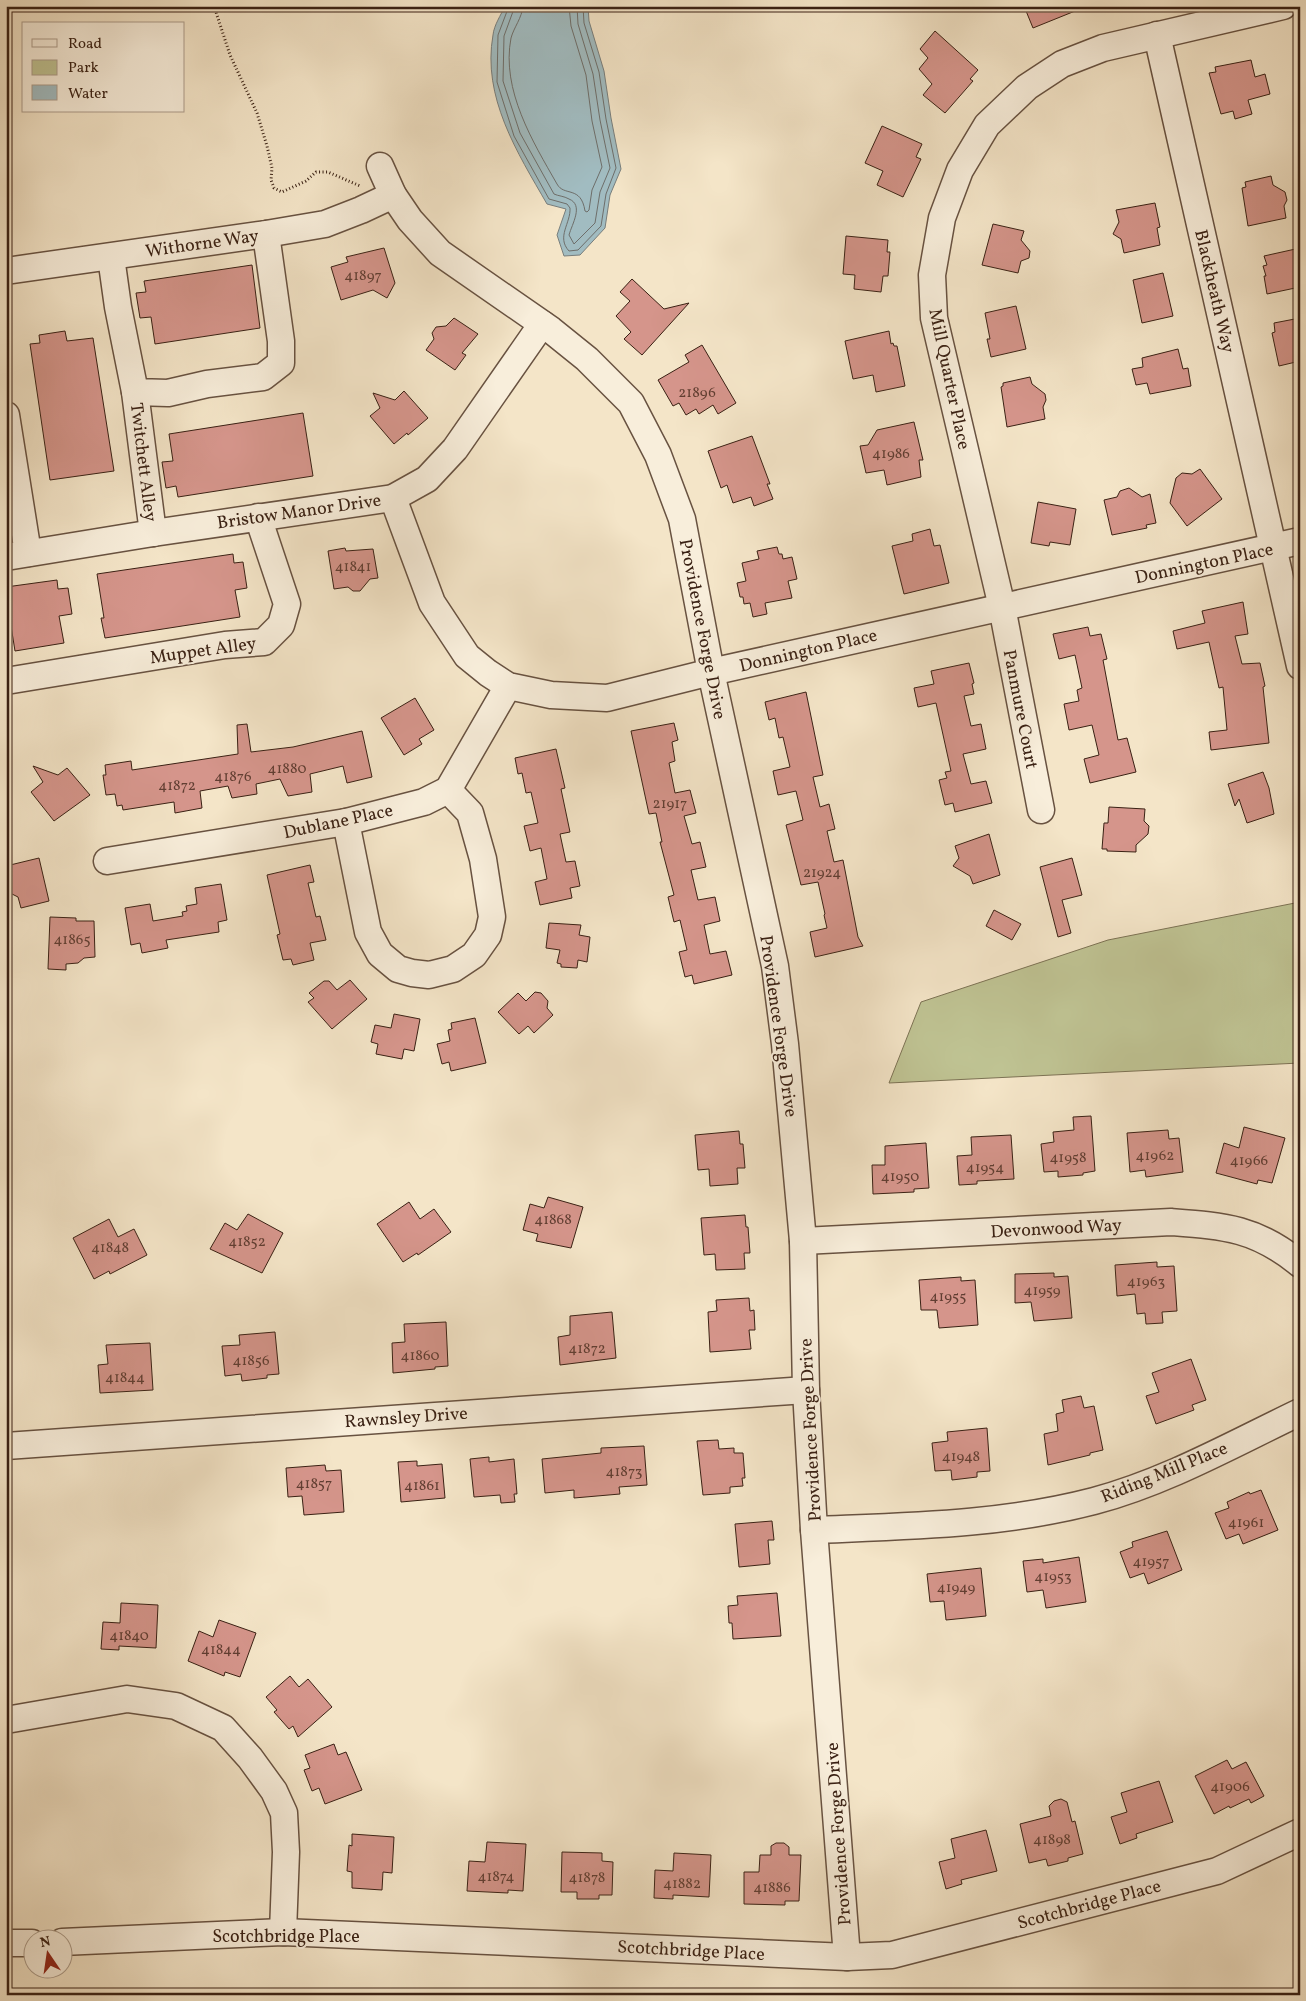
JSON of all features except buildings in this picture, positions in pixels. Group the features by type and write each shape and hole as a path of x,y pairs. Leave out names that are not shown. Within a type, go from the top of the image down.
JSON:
{"street":[{"name":"Mill Quarter Place","path":"1002,607 934,318 932,275 942,218 960,170 987,125 1026,87 1062,64 1103,48 1283,6"},
{"name":"Blackheath Way","path":"1157,36 1300,666"},
{"name":"Providence Forge Drive","path":"380,166 384,199 410,220 440,252 542,324 587,359 631,403 658,455 682,519 711,672 775,966 785,1044 803,1241 806,1390 814,1530 847,1957"},
{"name":"Withorne Way","path":"6,271 325,224 384,199"},
{"name":"Twitchett Alley","path":"135,392 168,393 207,384 263,377 281,363 281,341 266,234"},
{"name":"Twitchett Alley","path":"110,257 135,392 153,533"},
{"name":"Bristow Manor Drive","path":"17,555 393,498 427,479 455,449 542,324"},
{"path":"6,415 17,555"},
{"name":"Donnington Place","path":"393,498 432,603 467,656 508,686 551,696 607,698 711,672 1300,541"},
{"name":"Muppet Alley","path":"6,681 225,645 264,642 282,625 287,604 258,517"},
{"name":"Panmure Court","path":"1002,607 1041,810"},
{"path":"346,822 368,932 380,954 398,968 412,973 429,974 453,969 474,955 488,935 492,917 482,860 470,812 448,790 508,686"},
{"name":"Dublane Place","path":"107,861 346,822 424,802 448,790"},
{"name":"Devonwood Way","path":"803,1241 1171,1222 1220,1226 1258,1236 1285,1251 1300,1264"},
{"name":"Rawnsley Drive","path":"6,1446 806,1390"},
{"name":"Riding Mill Place","path":"814,1530 977,1522 1031,1515 1095,1500 1146,1483 1300,1412"},
{"path":"6,1720 127,1699 176,1706 223,1728 250,1758 274,1791 284,1814 286,1852 283,1932"},
{"name":"Scotchbridge Place","path":"72,1942 283,1932 847,1957 892,1955 1217,1870 1300,1832"},
{"path":"6,1943 22,1943"}],"path":[{"path":"214,6 230,55 257,113 272,168 271,180 274,188 282,192 306,181 316,172 328,172 360,185 384,199"}],"green space":[{"path":"1300,902 1300,1063 889,1083 921,1002 1108,940"}],"water":[{"path":"505,6 588,6 589,21 604,71 621,169 610,195 605,228 580,255 564,256 557,235 566,209 547,204 514,144 497,102 491,58 494,31"}]}
